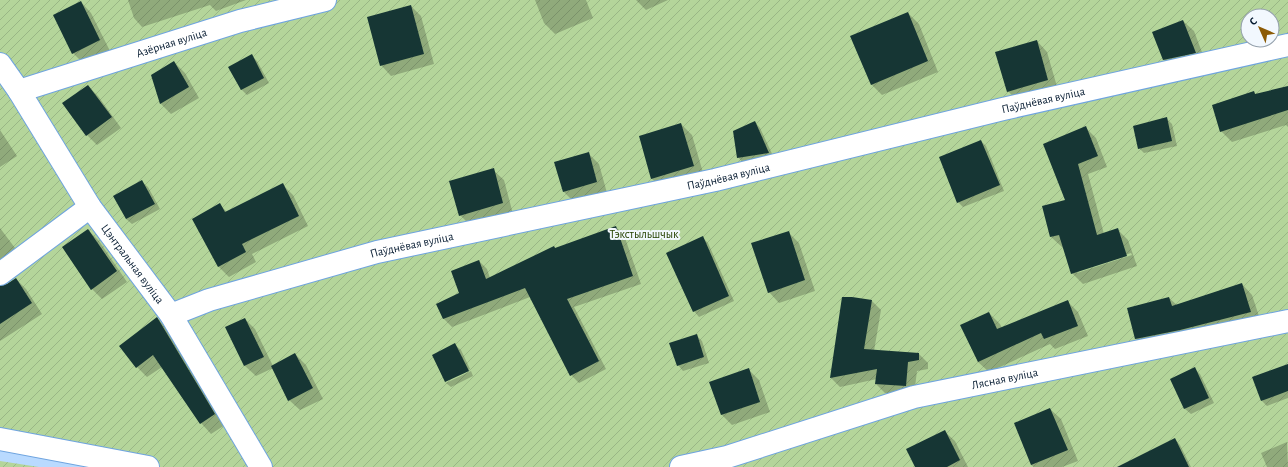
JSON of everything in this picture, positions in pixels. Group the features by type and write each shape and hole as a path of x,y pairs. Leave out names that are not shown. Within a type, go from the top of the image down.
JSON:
{"street":[{"name":"Азёрная вуліца","path":"19,92 240,21 325,0"},
{"name":"Паўднёвая вуліца","path":"171,315 209,300 377,252 714,180 1004,108 1288,45"},
{"name":"Цэнтральная вуліца","path":"0,64 90,207 171,315 261,467"},
{"path":"0,274 90,207"},
{"name":"Лясная вуліца","path":"681,467 734,462 914,397 1288,321"},
{"path":"0,439 148,467"}],"green space":[{"name":"Тэкстыльшчык","path":"0,0 1288,0 1288,467 159,467 0,439"},
{"path":"0,461 39,467 0,467"}],"building":[{"path":"81,1 100,40 72,54 53,15"},
{"path":"411,5 424,54 380,66 367,17"},
{"path":"908,12 928,61 871,85 850,36"},
{"path":"1183,20 1196,53 1163,60 1152,32"},
{"path":"1037,40 1048,80 1007,92 995,52"},
{"path":"252,54 264,78 241,90 228,67"},
{"path":"174,61 189,87 160,104 151,75"},
{"path":"88,85 112,117 86,136 62,103"},
{"path":"1288,86 1288,110 1220,132 1212,105 1254,91 1255,94"},
{"path":"1167,117 1172,141 1138,149 1133,126"},
{"path":"755,121 769,153 737,158 733,131"},
{"path":"681,123 694,166 651,179 639,136"},
{"path":"1086,126 1098,156 1078,164 1097,235 1118,228 1127,256 1071,274 1059,235 1050,237 1042,206 1065,200 1043,144"},
{"path":"981,140 1000,185 957,203 939,157"},
{"path":"589,152 597,182 563,192 554,162"},
{"path":"494,168 503,203 459,216 449,181"},
{"path":"142,180 155,204 126,219 113,196"},
{"path":"283,183 299,216 242,244 246,252 218,267 192,219 220,203 225,212"},
{"path":"616,226 633,276 567,299 599,361 570,376 525,288 443,319 436,304 459,293 451,271 479,260 486,279 554,246 555,248"},
{"path":"88,229 117,271 91,290 62,247"},
{"path":"789,231 805,280 768,293 751,243"},
{"path":"703,236 729,296 693,312 666,253"},
{"path":"16,278 32,303 0,324 0,286 7,284"},
{"path":"1242,283 1251,312 1180,330 1135,339 1127,308 1169,297 1172,306"},
{"path":"842,297 872,300 864,349 919,353 919,360 908,362 906,386 875,384 877,369 830,378"},
{"path":"1068,300 1078,326 1044,339 1041,333 978,362 960,325 989,312 997,329"},
{"path":"157,317 215,414 200,424 153,355 136,368 119,346"},
{"path":"245,318 264,357 244,366 225,327"},
{"path":"697,334 704,357 677,366 669,343"},
{"path":"455,343 469,371 445,382 432,355"},
{"path":"295,353 313,388 288,401 271,366"},
{"path":"1288,364 1288,391 1261,401 1252,377"},
{"path":"1195,367 1209,398 1184,409 1170,379"},
{"path":"749,368 760,402 721,415 709,382"},
{"path":"1050,408 1068,450 1031,465 1014,423"},
{"path":"945,430 960,460 947,467 915,467 906,449"},
{"path":"1175,438 1189,467 1117,467"}]}
